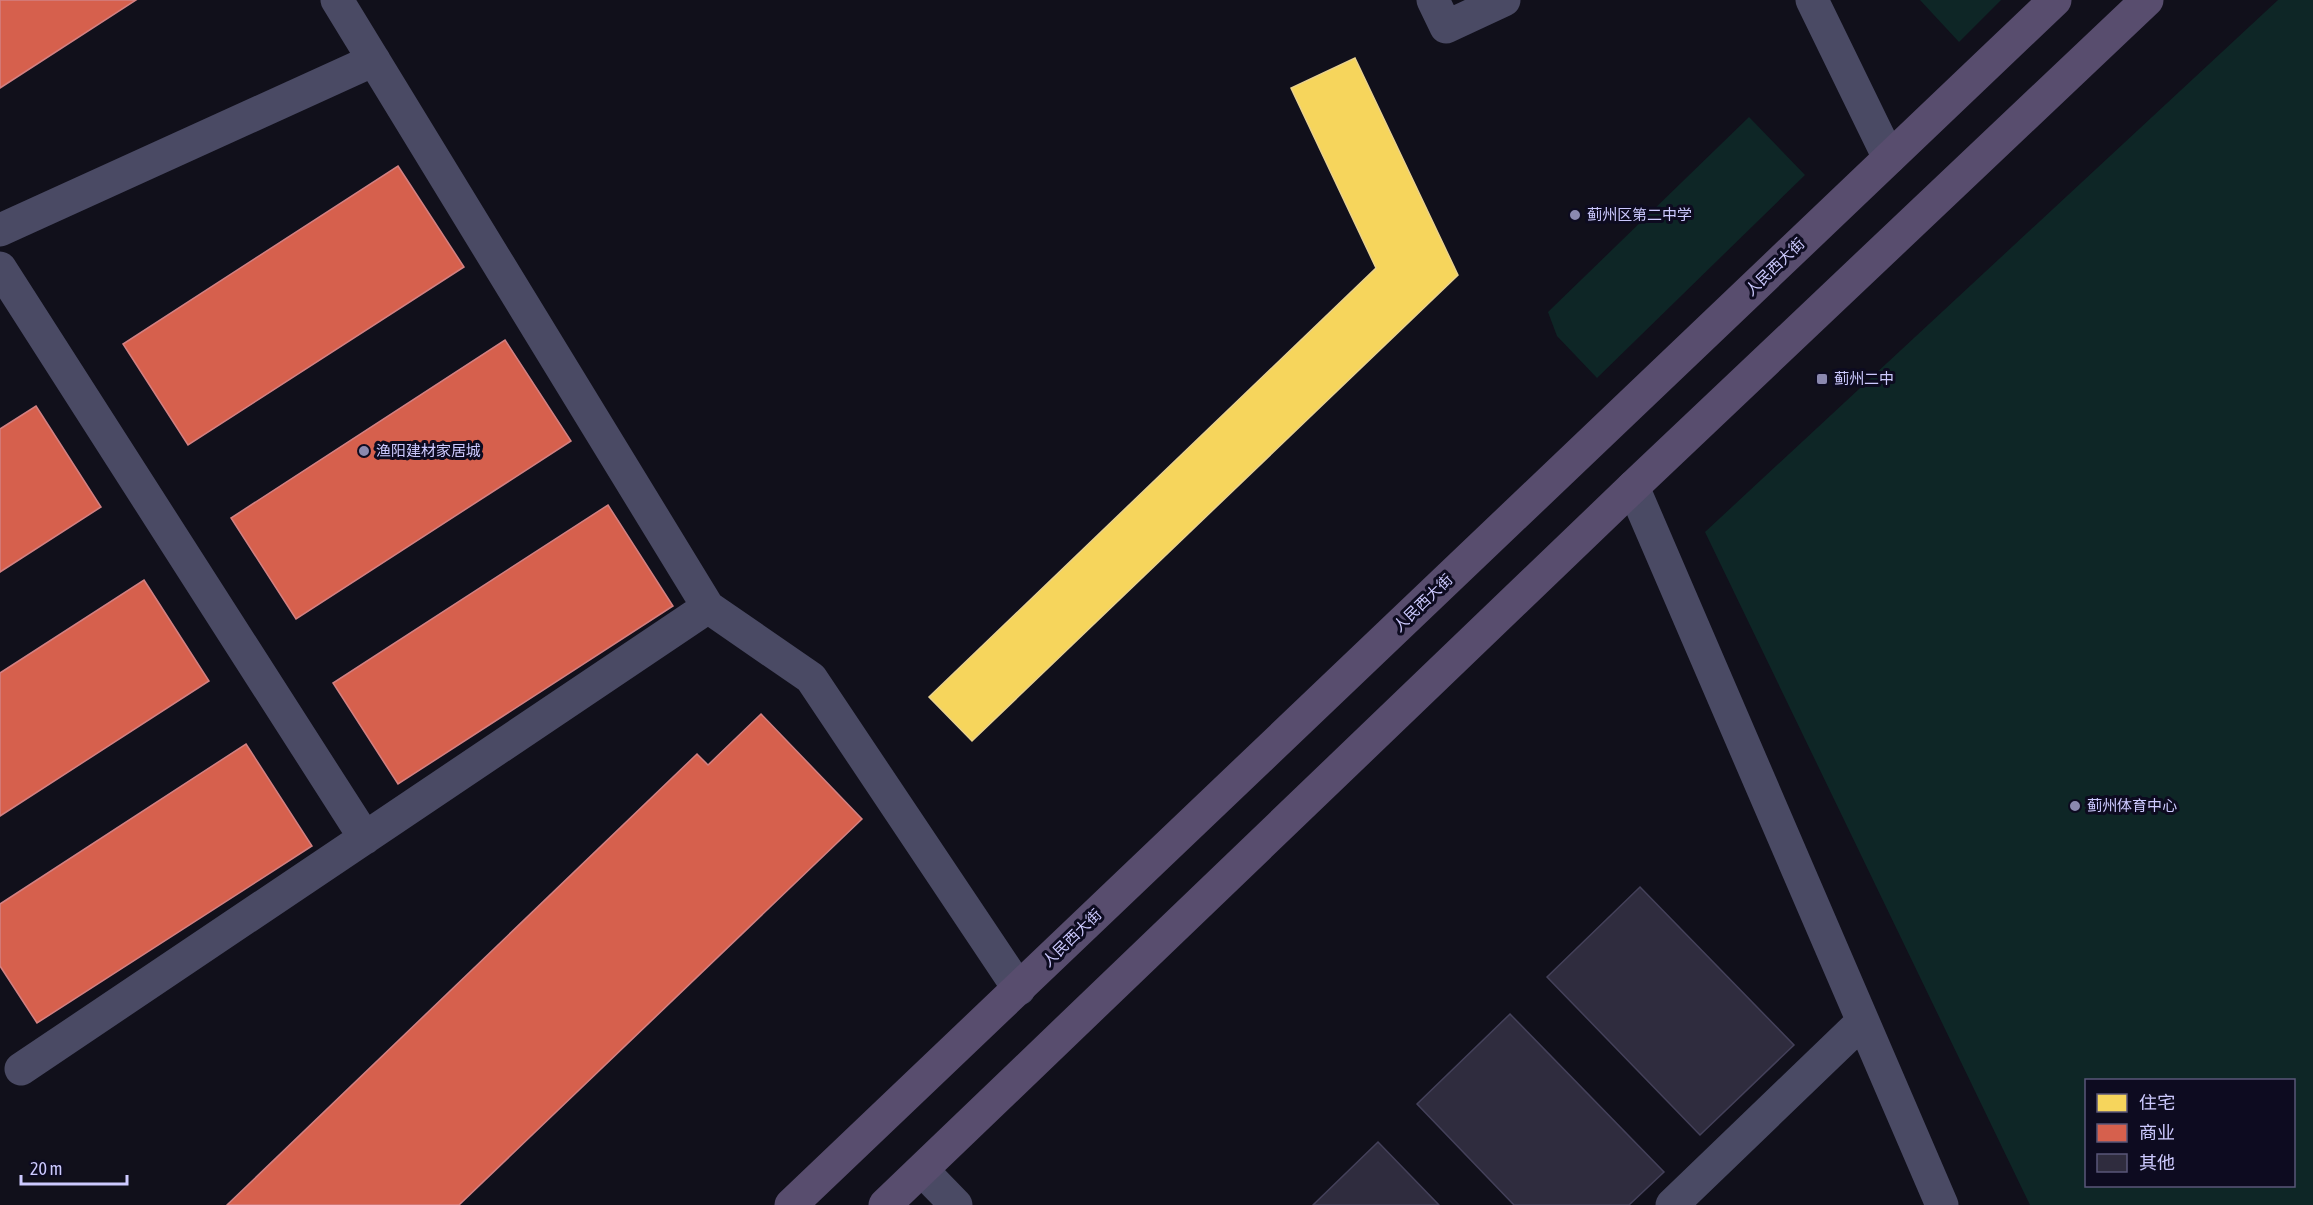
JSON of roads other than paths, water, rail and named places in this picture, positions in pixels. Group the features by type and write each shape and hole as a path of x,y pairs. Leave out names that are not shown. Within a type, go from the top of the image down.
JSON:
{"main road":[{"name":"人民西大街","path":"791,1205 2055,0"},
{"path":"885,1205 1633,487 2147,0"}],"lane":[{"path":"337,0 708,607 811,678 1019,989"},
{"path":"1433,0 1446,27 1504,0"},
{"path":"1812,0 1889,158"},
{"path":"0,230 374,60"},
{"path":"0,268 365,837"},
{"path":"1633,487 1942,1205"},
{"path":"21,1069 708,607"},
{"path":"1672,1205 1862,1022"},
{"path":"922,1170 956,1205"}],"place":[{"name":"蓟州区第二中学","path":"1575,215"},
{"name":"蓟州二中","path":"1822,379"},
{"name":"渔阳建材家居城","path":"364,451"},
{"name":"蓟州体育中心","path":"2075,806"}]}
